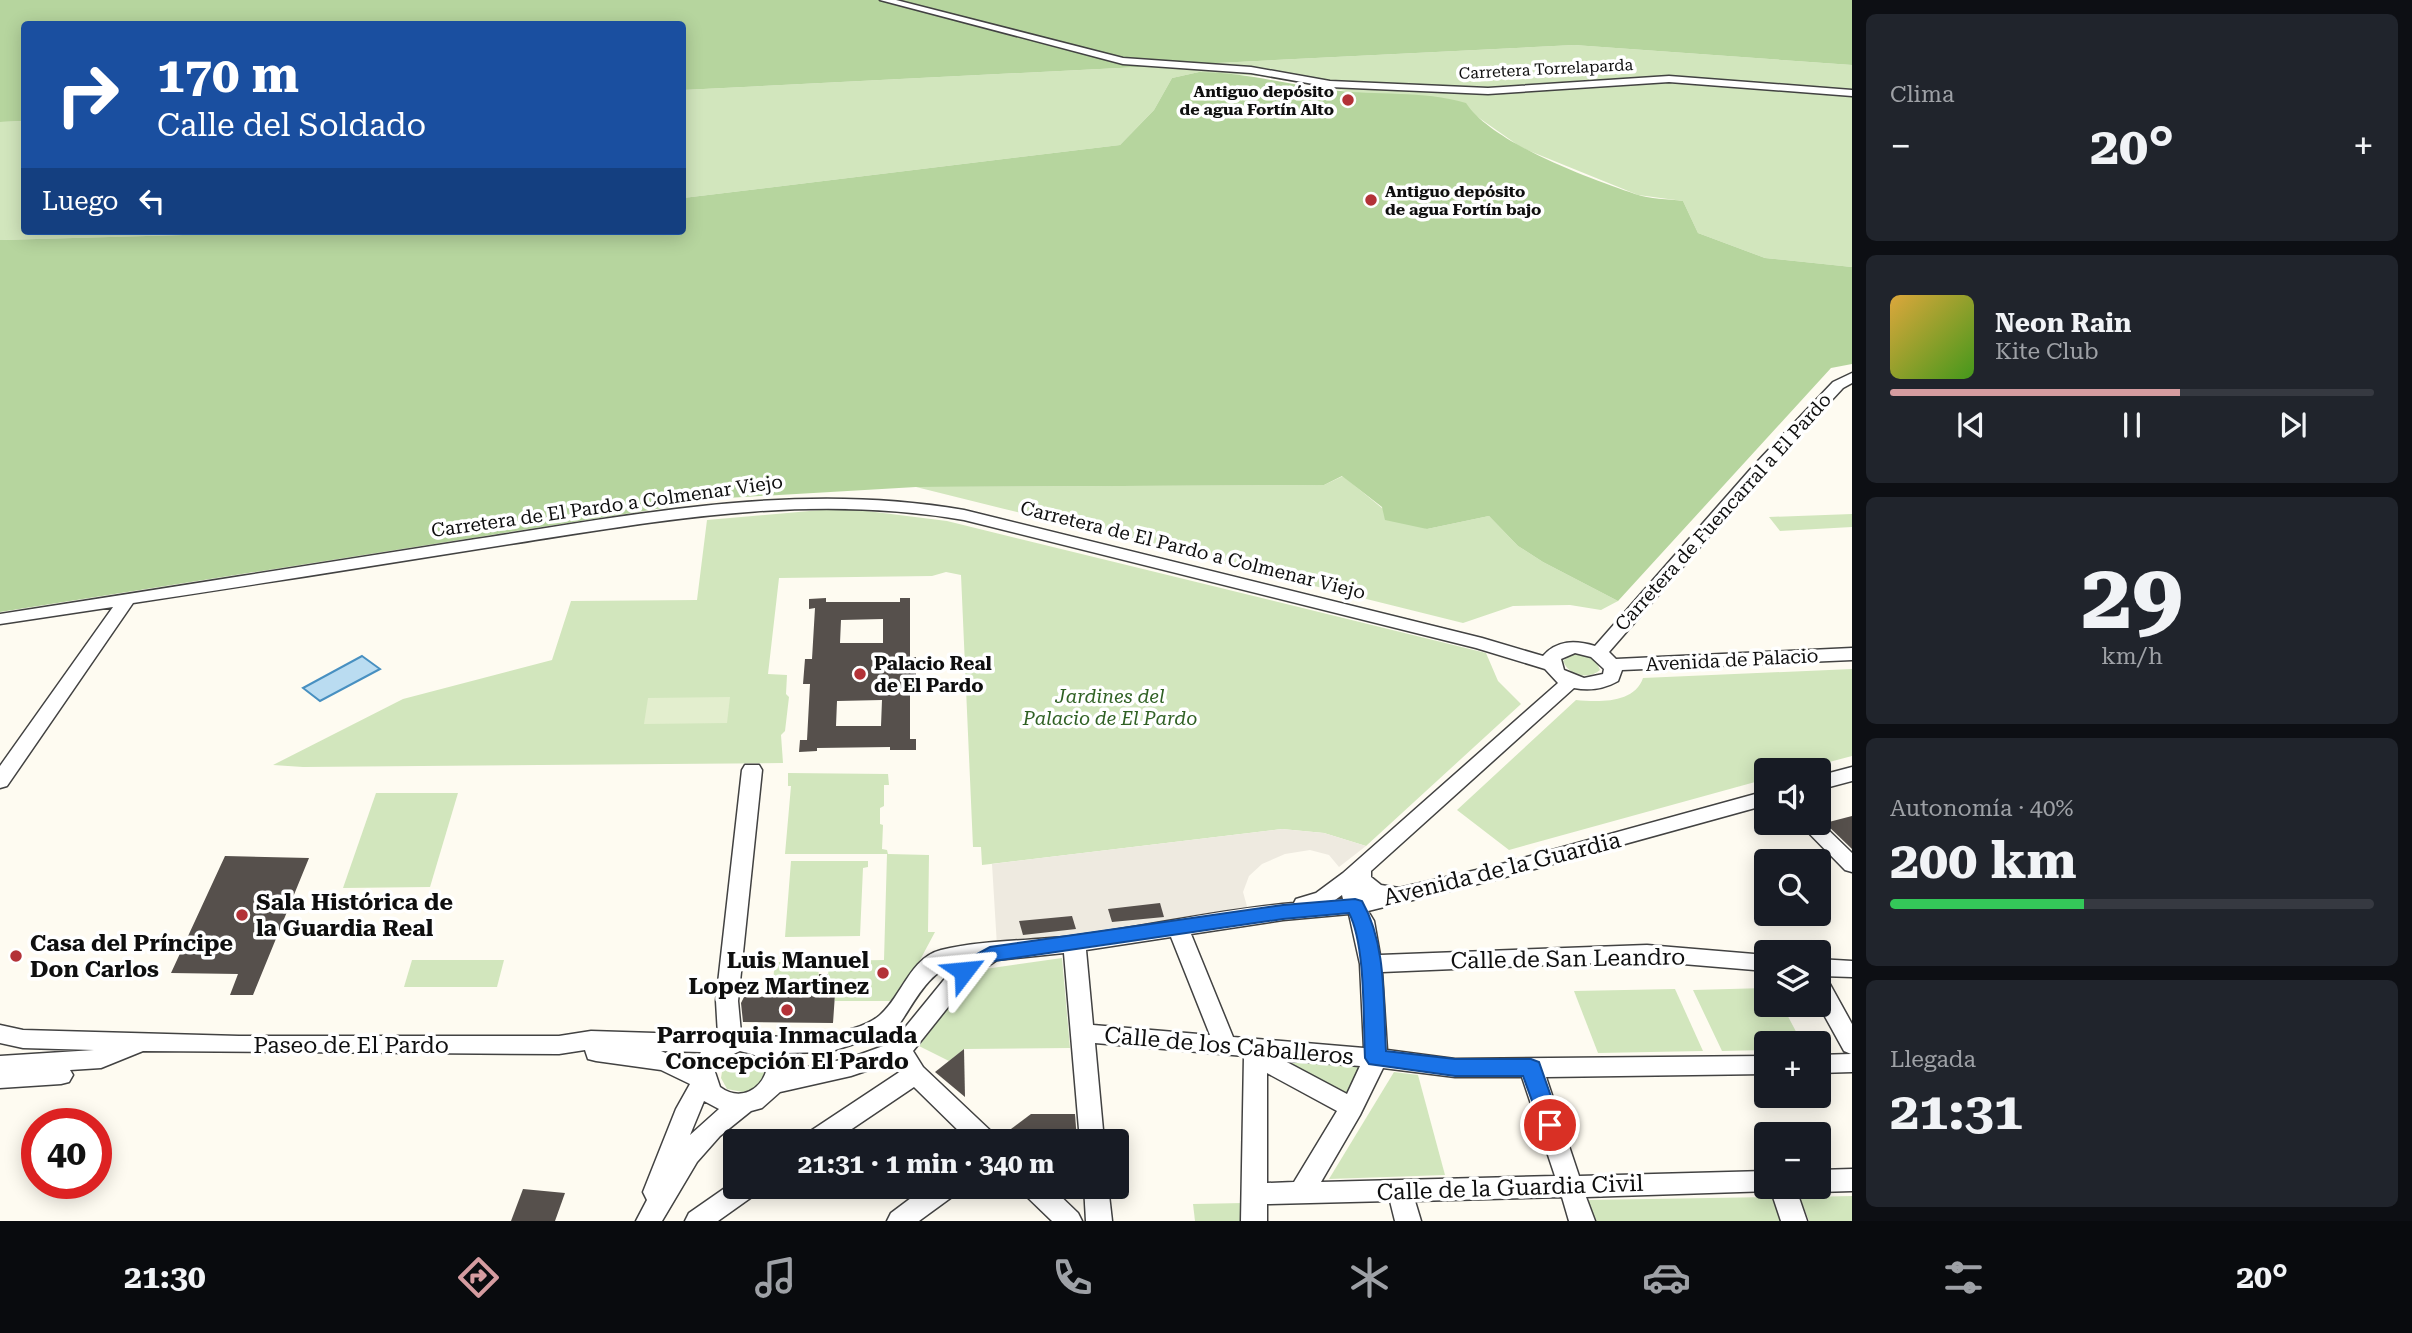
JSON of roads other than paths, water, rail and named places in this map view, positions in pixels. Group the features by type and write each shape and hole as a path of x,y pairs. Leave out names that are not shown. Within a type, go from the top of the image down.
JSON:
{"street":[{"name":"Carretera Torrelaparda","path":"885,0 1132,63 1251,70 1330,84 1472,91 1669,79 1852,93"},
{"name":"Carretera de Fuencarral a El Pardo","path":"1598,653 1761,467 1838,385 1852,377"},
{"name":"Carretera de El Pardo a Colmenar Viejo","path":"0,619 651,517 760,503 858,500 916,505 964,515 1502,649 1554,659"},
{"path":"0,781 127,599"},
{"path":"1575,647 1598,653 1612,665 1612,677 1605,682 1590,685 1571,681 1559,674 1554,659 1575,647"},
{"name":"Avenida de Palacio","path":"1612,665 1852,654"},
{"path":"1283,912 1323,898 1356,873 1571,681"},
{"path":"744,1103 719,1099 707,1088 714,1056 717,1019 727,1001 752,770"},
{"path":"1831,780 1852,774"},
{"name":"Avenida de la Guardia","path":"888,1022 926,970 943,958 974,960 1283,912 1359,913 1412,894 1754,801"},
{"path":"1822,835 1852,864"},
{"path":"1356,873 1372,890 1379,893 1412,894"},
{"path":"1300,1194 1352,1108 1376,1058 1381,964 1359,913 1356,873"},
{"path":"1323,898 1345,900 1359,913"},
{"path":"1178,929 1226,1047"},
{"path":"1074,944 1091,1129"},
{"name":"Calle de San Leandro","path":"1381,964 1647,953 1754,961"},
{"path":"775,1084 851,1067 900,1050 974,960"},
{"path":"1831,968 1852,970"},
{"path":"1831,1007 1852,1045"},
{"path":"647,1221 660,1175 714,1056 740,1042 761,1045 829,1043 863,1034 888,1022 900,1050 915,1074 972,1129"},
{"name":"Calle de los Caballeros","path":"1082,1033 1376,1058 1455,1068 1754,1065"},
{"name":"Paseo de El Pardo","path":"0,1034 23,1039 145,1043 558,1045 591,1041 714,1056"},
{"name":"Paseo de El Pardo","path":"0,1065 101,1059 145,1043"},
{"name":"Paseo de El Pardo","path":"558,1045 665,1061 714,1056"},
{"path":"647,1221 693,1145 718,1121 744,1103 765,1095 775,1084 779,1064 769,1050 761,1045"},
{"path":"1256,1049 1267,1062 1352,1108"},
{"path":"1254,1221 1256,1049"},
{"path":"1831,1064 1852,1063"},
{"path":"1531,1068 1582,1221"},
{"path":"833,1129 915,1074"},
{"path":"0,1079 61,1075"},
{"path":"1831,1181 1852,1180"},
{"name":"Calle de la Guardia Civil","path":"1254,1194 1754,1182"},
{"path":"1400,1191 1408,1221"},
{"path":"698,1221 729,1199"},
{"path":"900,1221 930,1199"},
{"path":"1046,1199 1069,1221"},
{"path":"1097,1199 1099,1221"},
{"path":"1786,1199 1794,1221"}],"water":[{"path":"362,656 380,669 320,701 303,688"}],"place":[{"name":"Antiguo depósito de agua Fortín Alto","path":"1348,100"},
{"name":"Antiguo depósito de agua Fortín bajo","path":"1371,200"},
{"name":"Palacio Real de El Pardo","path":"860,674"},
{"name":"Sala Histórica de la Guardia Real","path":"242,915"},
{"name":"Casa del Príncipe Don Carlos","path":"16,956"},
{"name":"Luis Manuel Lopez Martinez","path":"883,973"},
{"name":"Parroquia Inmaculada Concepción El Pardo","path":"787,1010"}],"park label":[{"name":"Jardines del Palacio de El Pardo","path":"1110,707"}]}
